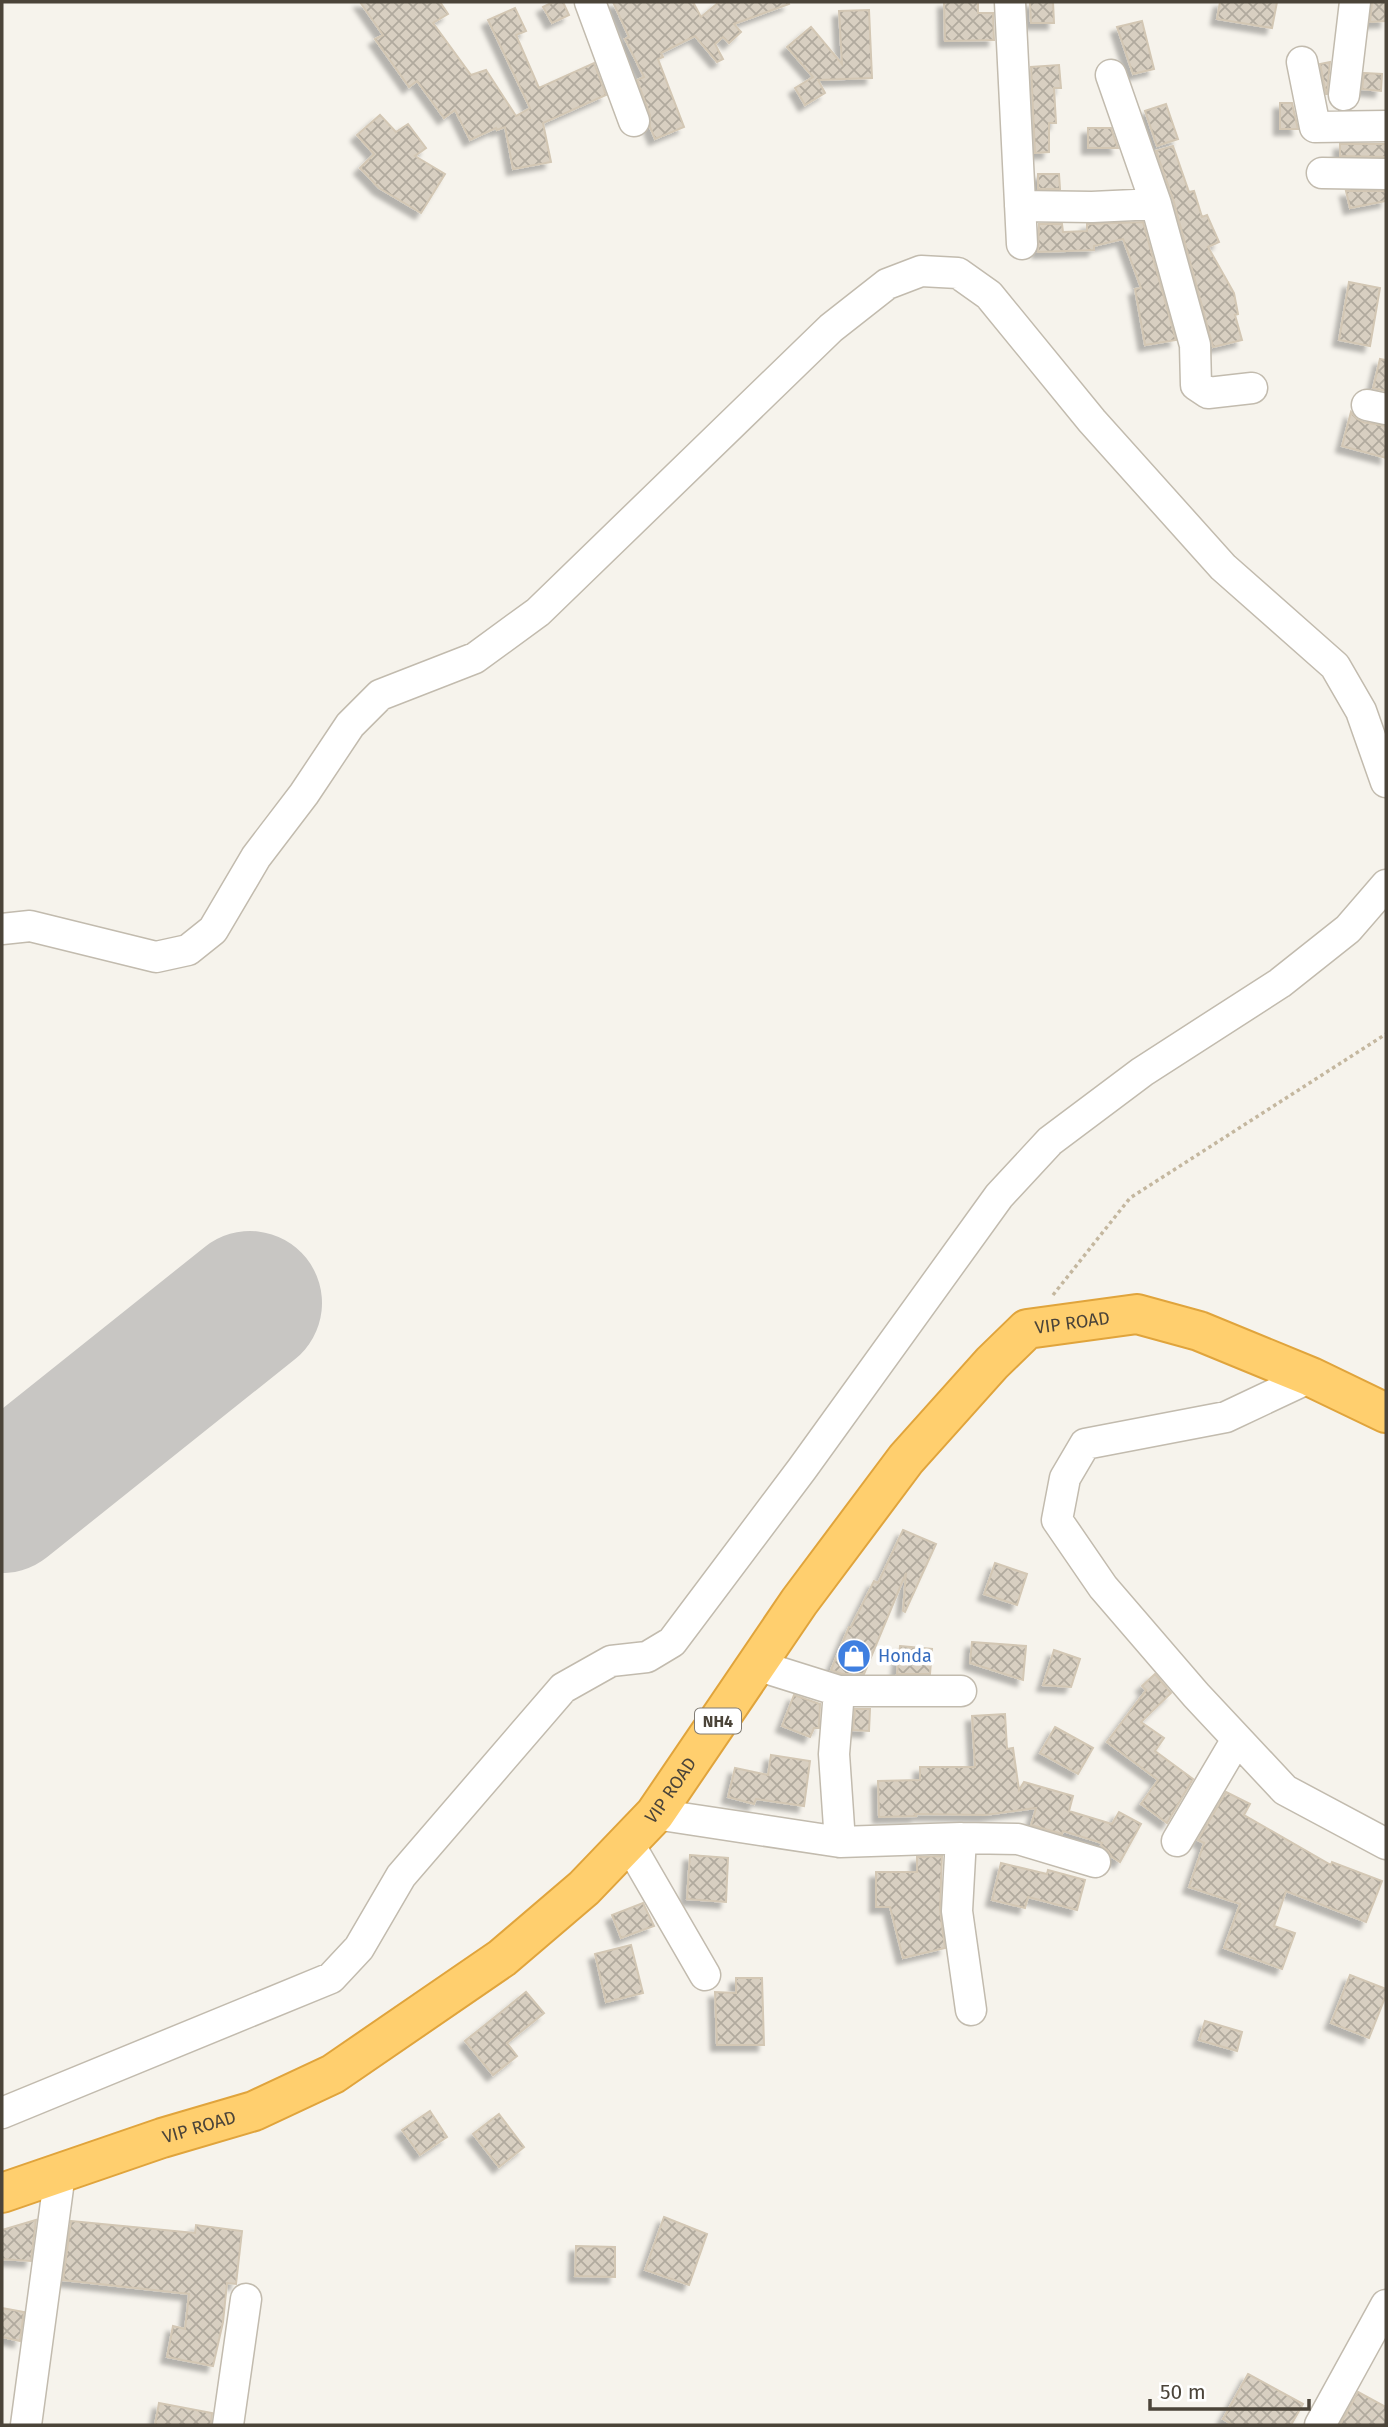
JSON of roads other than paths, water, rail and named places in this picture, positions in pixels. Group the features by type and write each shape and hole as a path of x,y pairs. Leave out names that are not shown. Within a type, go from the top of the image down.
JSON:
{"highway":[{"name":"VIP ROAD","path":"2,2193 162,2138 254,2111 333,2074 502,1958 584,1888 655,1814 799,1602 906,1459 992,1363 1027,1329 1137,1314 1199,1331 1311,1377 1386,1413"}],"street":[{"path":"590,2 634,121"},
{"path":"1010,2 1022,244"},
{"path":"1344,95 1355,2"},
{"path":"1302,62 1315,127 1386,126"},
{"path":"1111,75 1156,204 1195,345 1196,385 1208,393 1252,388"},
{"path":"1322,173 1386,174"},
{"path":"1020,206 1092,208 1156,204"},
{"path":"2,929 30,926 156,957 188,950 213,930 256,857 304,794 350,725 380,695 475,658 538,612 831,328 887,284 921,271 958,274 989,295 1093,421 1223,566 1335,666 1361,711 1386,782"},
{"path":"2,2113 331,1978 359,1948 401,1876 563,1688 611,1661 647,1657 671,1642 802,1469 999,1196 1050,1141 1142,1072 1280,983 1348,929 1386,885"},
{"path":"1311,1377 1226,1417 1085,1444 1065,1478 1057,1520 1103,1587 1285,1790 1386,1844"},
{"path":"756,1665 839,1691 961,1691"},
{"path":"839,1691 834,1754 840,1842"},
{"path":"1177,1841 1237,1739"},
{"path":"655,1814 840,1842 1018,1839 1095,1862"},
{"path":"961,1838 957,1910 971,2010"},
{"path":"628,1842 705,1975"},
{"path":"26,2425 61,2173"},
{"path":"228,2425 246,2299"},
{"path":"1320,2425 1386,2305"}],"place":[{"name":"Honda","path":"854,1656"}]}
